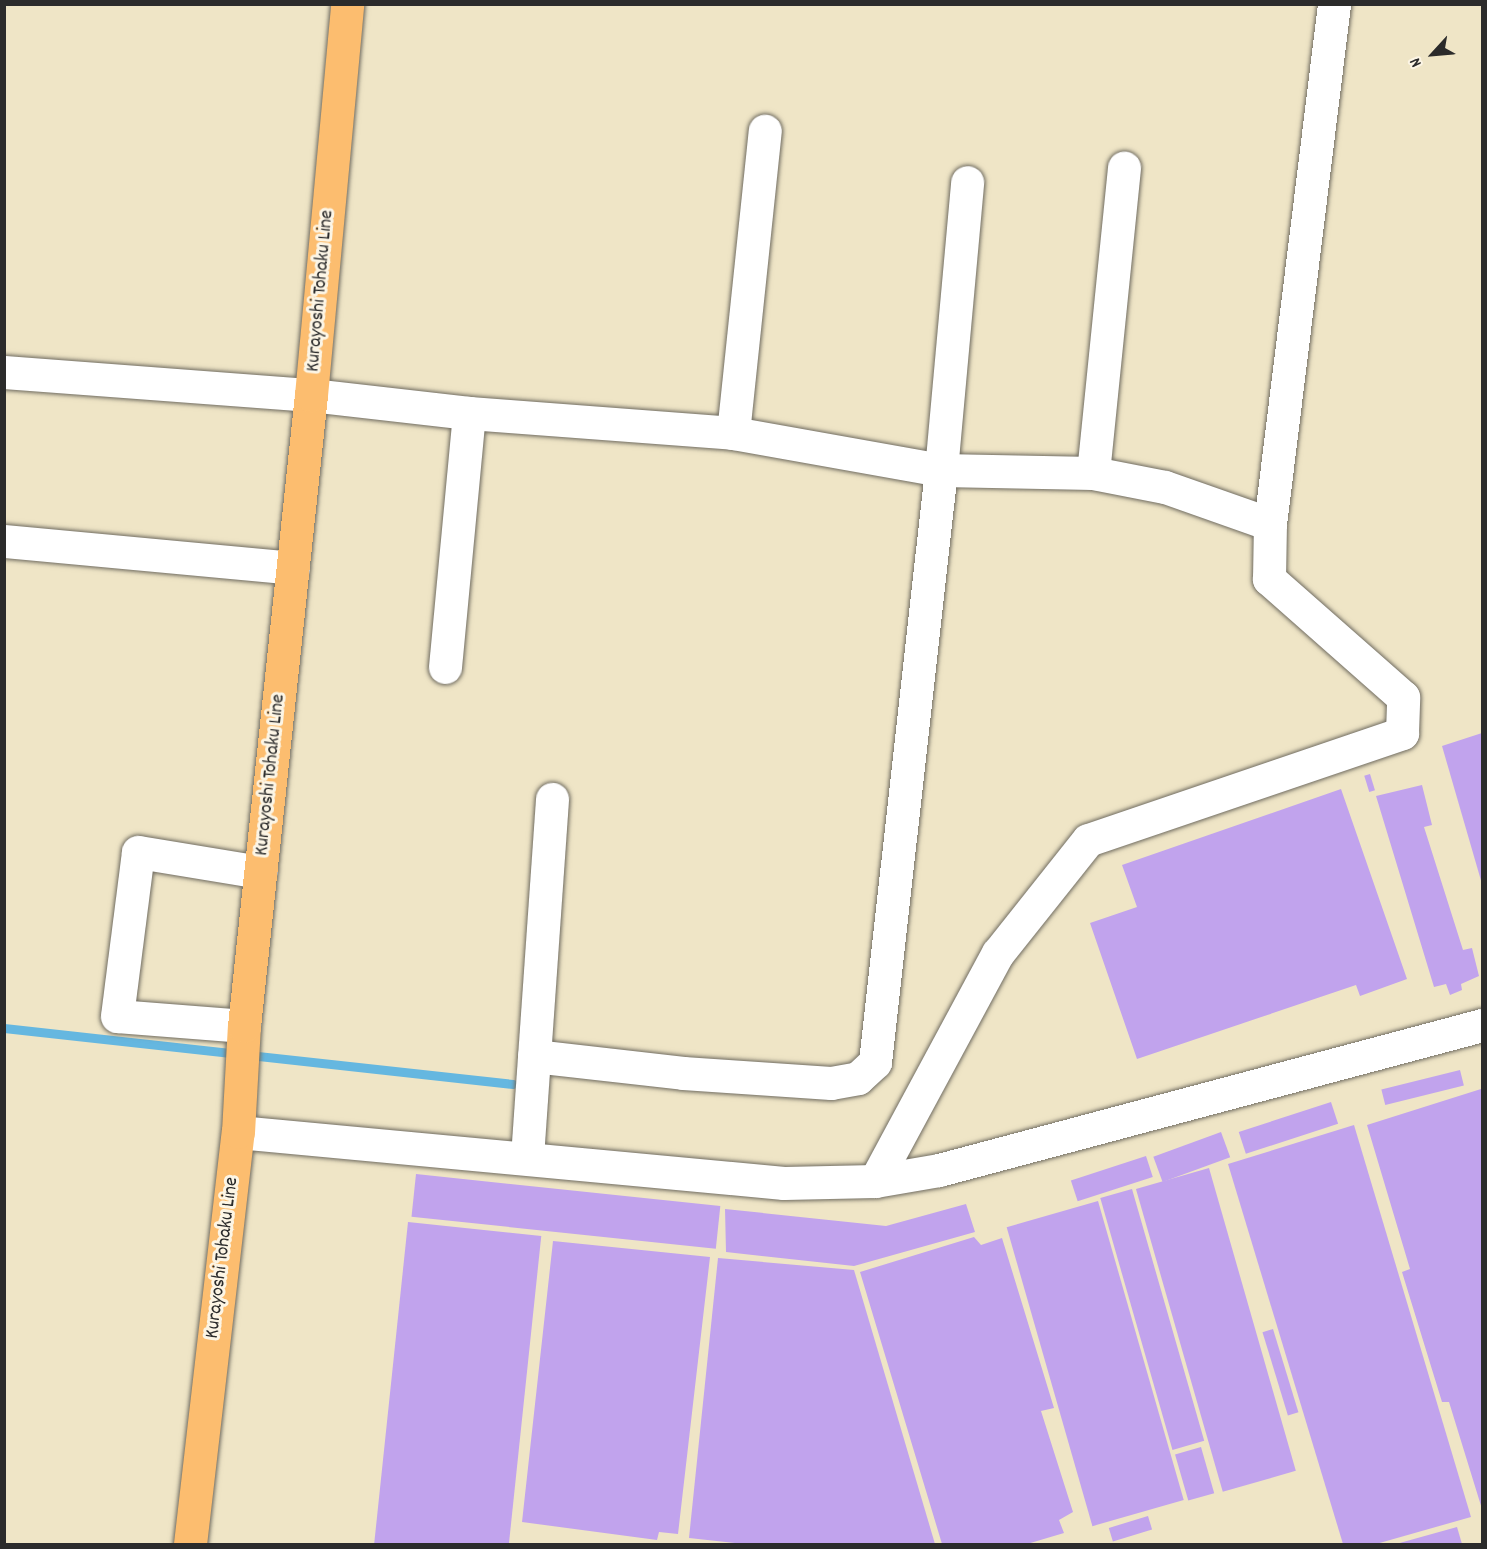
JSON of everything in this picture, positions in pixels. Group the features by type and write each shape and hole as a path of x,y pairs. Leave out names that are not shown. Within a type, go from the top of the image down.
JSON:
{"main road":[{"name":"Kurayoshi Tohaku Line","path":"190,1545 238,1132 244,1026 311,395 347,4"}],"street":[{"path":"875,1180 998,953 1088,840 1402,733 1403,697 1269,579 1270,524 1334,4"},
{"path":"733,433 765,131"},
{"path":"1094,473 1124,168"},
{"path":"534,1056 683,1073 831,1083 858,1078 875,1062 941,470 968,182"},
{"path":"4,372 311,395 469,413 733,433 941,470 1094,473 1165,487 1270,524"},
{"path":"445,667 469,413"},
{"path":"4,541 293,568"},
{"path":"527,1157 552,799"},
{"path":"244,1026 117,1016 138,852 260,872"},
{"path":"238,1132 527,1157 784,1183 875,1180 939,1170 1482,1025"}],"building":[{"path":"1482,733 1482,884 1442,746"},
{"path":"1370,774 1375,790 1369,792 1364,776"},
{"path":"1422,785 1432,825 1424,827 1463,950 1472,948 1479,976 1461,984 1462,990 1450,995 1446,984 1434,987 1376,796"},
{"path":"1341,789 1407,979 1360,996 1356,985 1137,1059 1090,923 1137,907 1122,865"},
{"path":"1460,1070 1464,1086 1385,1105 1381,1090"},
{"path":"1481,1089 1482,1509 1449,1402 1442,1402 1402,1272 1410,1269 1367,1125"},
{"path":"1331,1102 1338,1124 1246,1154 1239,1132"},
{"path":"1354,1125 1471,1517 1376,1544 1343,1544 1228,1164"},
{"path":"1221,1132 1230,1157 1163,1182 1153,1157"},
{"path":"1146,1156 1153,1177 1078,1201 1071,1180"},
{"path":"1209,1168 1296,1471 1223,1492 1136,1189"},
{"path":"416,1174 720,1206 716,1249 412,1217"},
{"path":"1132,1189 1204,1441 1172,1450 1100,1198"},
{"path":"1098,1201 1184,1500 1092,1526 1007,1227"},
{"path":"966,1204 975,1232 854,1266 726,1252 725,1209 886,1226"},
{"path":"408,1222 541,1236 509,1544 374,1544"},
{"path":"974,1237 981,1245 1002,1238 1054,1408 1041,1411 1073,1512 1059,1520 1064,1533 1027,1544 942,1544 860,1272"},
{"path":"553,1241 710,1257 678,1534 659,1532 657,1540 522,1522"},
{"path":"718,1258 854,1270 935,1544 744,1544 689,1538"},
{"path":"1273,1329 1298,1412 1288,1415 1262,1332"},
{"path":"1201,1447 1214,1493 1188,1501 1175,1454"},
{"path":"1148,1516 1152,1529 1113,1541 1109,1528"},
{"path":"1457,1527 1462,1544 1396,1544"}],"waterway":[{"path":"4,1028 513,1084"}]}
